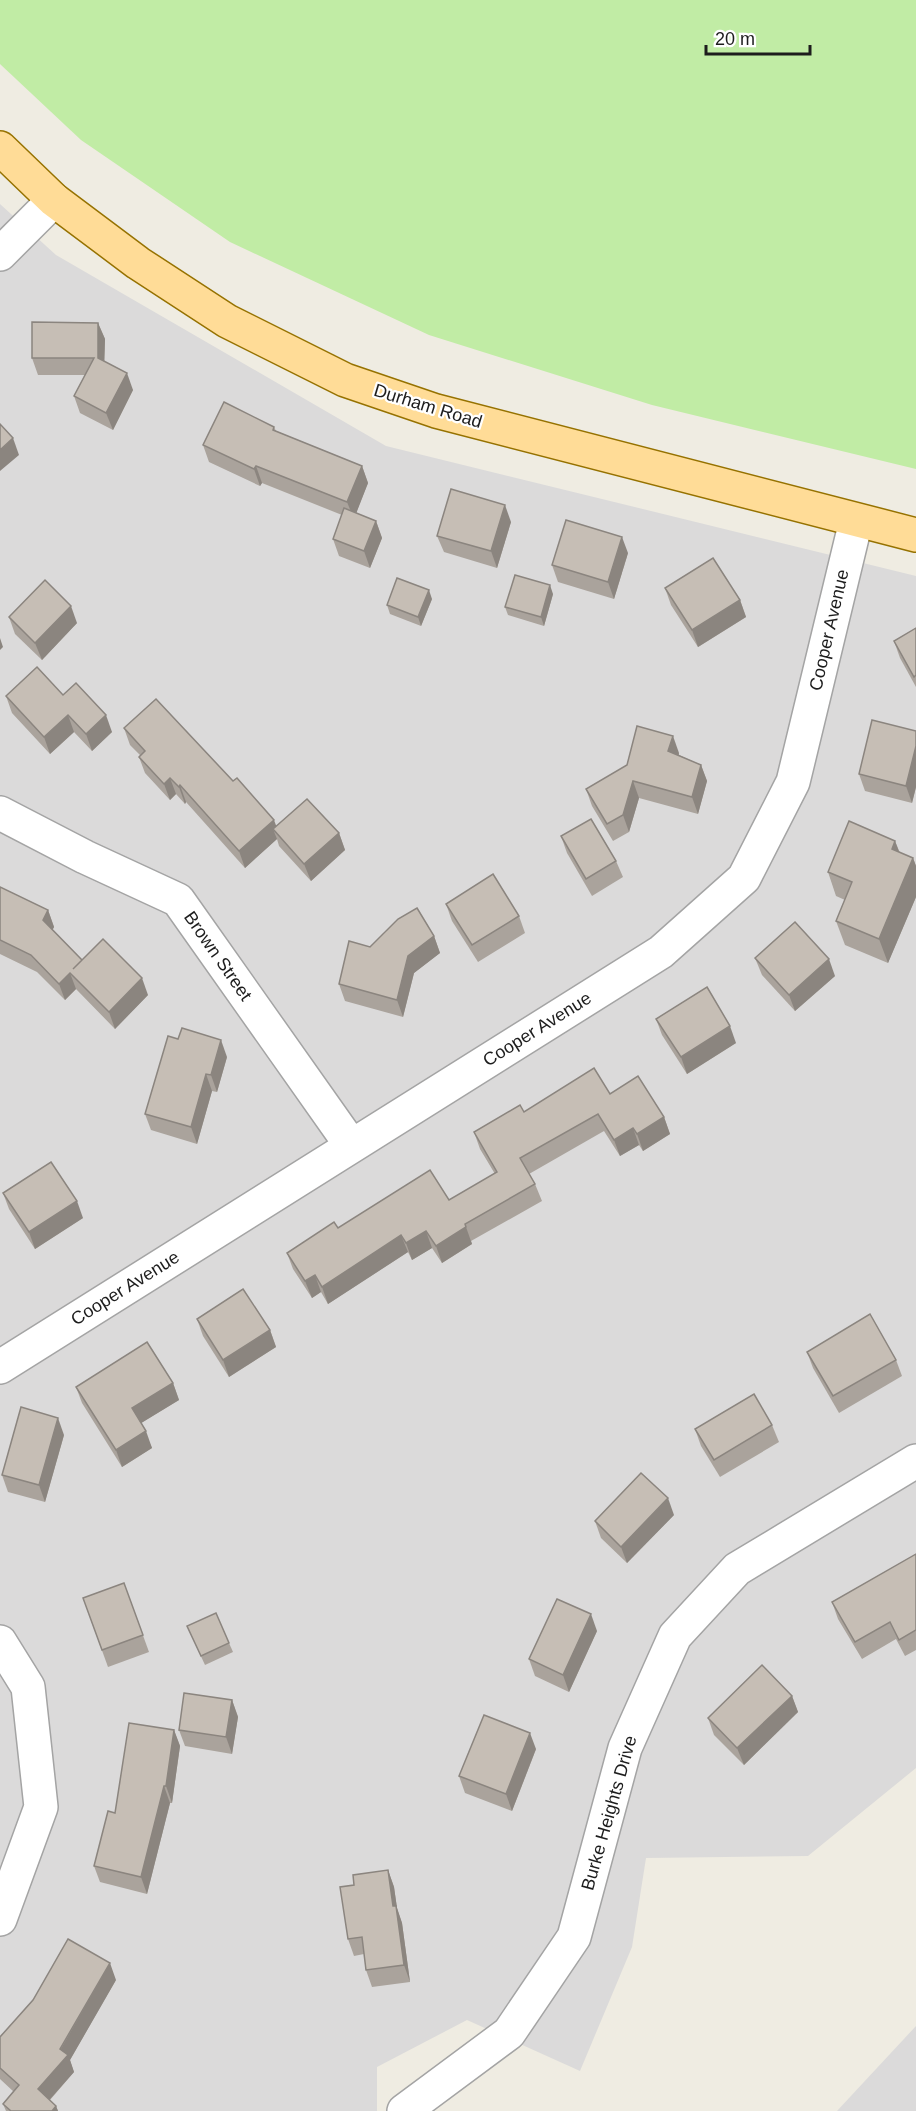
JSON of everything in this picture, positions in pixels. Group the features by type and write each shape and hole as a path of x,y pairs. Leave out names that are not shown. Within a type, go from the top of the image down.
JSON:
{"main road":[{"name":"Durham Road","path":"0,148 54,200 138,263 227,321 345,380 435,411 916,535"}],"street":[{"path":"0,254 54,200"},
{"name":"Cooper Avenue","path":"0,1367 661,952 744,878 793,782 855,521"},
{"name":"Brown Street","path":"0,813 85,858 178,900 351,1145"},
{"name":"Burke Heights Drive","path":"404,2111 509,2033 574,1937 625,1748 675,1636 736,1569 916,1461"},
{"path":"0,1642 28,1687 41,1807 0,1919"}],"shaded area":[{"path":"0,204 56,255 386,446 916,576 916,1768 808,1856 646,1858 632,1947 580,2071 467,2020 377,2067 377,2111 0,2111"},
{"path":"916,2026 916,2111 837,2111"}],"green space":[{"path":"0,0 916,0 916,469 652,405 429,335 230,242 81,140 0,64"}],"building":[{"path":"32,322 98,323 98,358 127,373 106,413 74,396 94,358 32,358"},
{"path":"224,402 274,427 273,430 362,466 347,502 256,466 254,469 203,445"},
{"path":"0,424 13,438 0,450"},
{"path":"451,489 505,505 491,551 437,536"},
{"path":"344,508 376,521 364,551 333,539"},
{"path":"566,520 622,537 608,582 552,565"},
{"path":"713,558 740,600 692,630 665,588"},
{"path":"515,575 550,585 541,617 505,607"},
{"path":"397,578 429,590 418,617 387,605"},
{"path":"45,580 71,606 35,643 9,617"},
{"path":"916,628 916,675 914,677 894,641"},
{"path":"37,667 63,695 76,683 106,715 86,734 68,715 44,737 6,696"},
{"path":"156,699 233,781 237,778 274,820 239,851 180,785 179,787 170,778 164,784 139,757 145,751 124,728"},
{"path":"872,720 916,731 916,746 906,786 859,774"},
{"path":"637,726 673,736 668,751 701,765 692,797 633,781 623,815 607,824 586,789 627,765"},
{"path":"307,799 339,833 304,864 273,829"},
{"path":"591,819 616,861 586,879 561,836"},
{"path":"849,821 895,841 892,849 913,858 879,939 836,921 852,882 828,872"},
{"path":"493,874 519,916 472,945 446,904"},
{"path":"0,887 48,910 43,920 82,960 103,939 142,978 109,1012 70,973 59,984 31,955 0,940"},
{"path":"417,908 434,936 408,956 397,1000 339,984 349,941 370,947 398,919"},
{"path":"795,922 829,959 789,995 755,958"},
{"path":"707,987 730,1026 681,1057 656,1019"},
{"path":"182,1028 221,1040 211,1075 206,1074 191,1127 145,1114 168,1036 178,1039"},
{"path":"594,1068 610,1094 638,1076 664,1117 637,1134 633,1128 614,1140 598,1114 520,1158 535,1184 465,1224 466,1227 436,1246 426,1231 406,1243 401,1235 322,1287 315,1275 305,1281 287,1253 334,1222 338,1228 430,1170 449,1200 497,1172 474,1132 520,1105 524,1112"},
{"path":"51,1162 77,1201 29,1232 3,1193"},
{"path":"243,1289 270,1330 223,1360 197,1319"},
{"path":"870,1314 896,1360 833,1396 807,1352"},
{"path":"147,1342 173,1383 132,1408 146,1431 116,1450 76,1387"},
{"path":"754,1394 772,1425 714,1460 695,1429"},
{"path":"21,1407 58,1418 39,1485 2,1475"},
{"path":"641,1473 668,1498 621,1547 595,1521"},
{"path":"916,1554 916,1630 899,1640 890,1622 855,1642 832,1602"},
{"path":"124,1583 143,1635 102,1650 83,1598"},
{"path":"557,1599 591,1614 563,1675 529,1659"},
{"path":"216,1613 229,1643 201,1656 187,1626"},
{"path":"762,1665 792,1696 737,1748 708,1718"},
{"path":"184,1693 232,1700 226,1737 179,1730"},
{"path":"484,1715 530,1733 506,1794 459,1776"},
{"path":"129,1723 174,1730 166,1786 164,1786 141,1877 94,1866 108,1811 115,1813"},
{"path":"388,1870 393,1906 396,1906 404,1965 366,1970 362,1937 348,1939 340,1887 354,1885 353,1875"},
{"path":"68,1939 110,1963 60,2049 68,2055 38,2089 56,2106 52,2111 11,2111 3,2104 19,2085 0,2068 0,2037 33,2000"}]}
